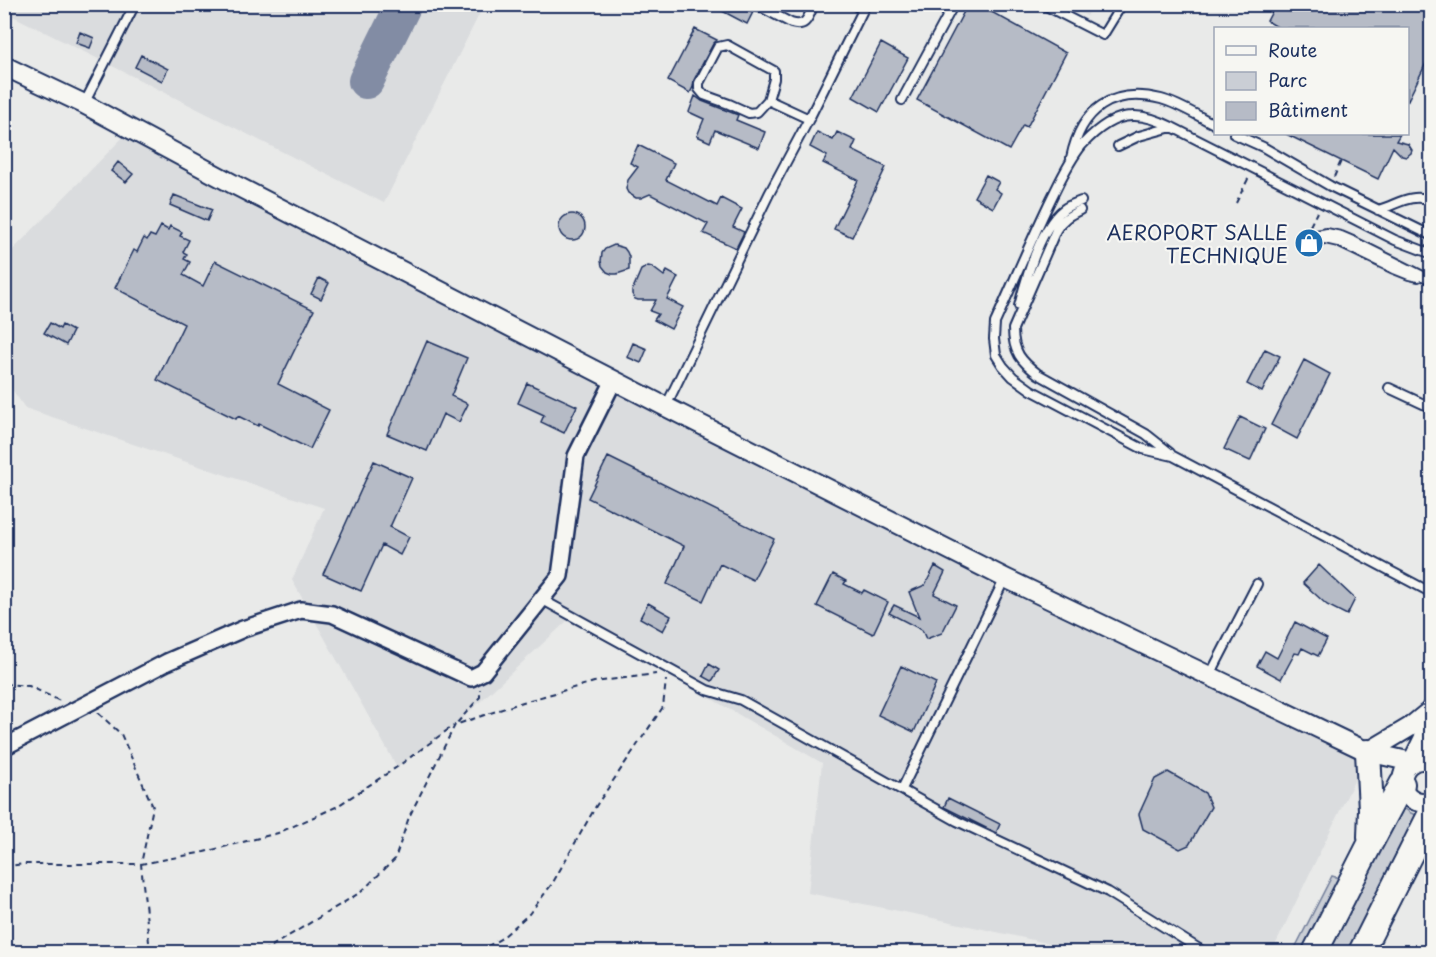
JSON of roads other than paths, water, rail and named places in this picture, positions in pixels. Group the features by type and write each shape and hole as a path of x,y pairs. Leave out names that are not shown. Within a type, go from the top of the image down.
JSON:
{"highway":[{"path":"1368,752 1370,844"},
{"path":"1315,952 1407,773"},
{"path":"1361,952 1431,811"}],"street":[{"path":"4,66 84,104 232,184 1005,578 1368,752 1407,773"},
{"path":"4,747 167,662 243,629 301,610 332,614 471,678 483,672 560,576 576,456 614,380"},
{"path":"1368,752 1410,727 1431,709"},
{"path":"1431,721 1407,773 1404,791 1415,801 1423,803 1431,801"},
{"path":"1407,773 1425,759 1431,761"}],"lane":[{"path":"84,104 135,4"},
{"path":"755,4 797,25 807,21 814,4"},
{"path":"666,407 769,194 864,7 853,4"},
{"path":"902,100 954,4"},
{"path":"1042,4 1103,35"},
{"path":"1103,35 1115,4"},
{"path":"1103,35 1122,4"},
{"path":"726,45 774,71 768,100 757,112 749,113 704,95 699,89 699,83 718,47 726,45"},
{"path":"1070,161 1074,141 1088,118 1098,106 1113,99 1136,95 1163,100 1214,125"},
{"path":"768,100 809,119"},
{"path":"1173,456 1143,449 1031,390 1013,377 996,355 995,323 1039,224 1070,161 1099,130 1116,119 1132,116 1154,119 1395,240 1431,254"},
{"path":"1118,146 1139,136 1172,127"},
{"path":"1236,135 1263,147 1329,186 1431,236"},
{"path":"1378,210 1408,198 1421,196 1431,200"},
{"path":"1081,201 1065,208 1053,219 1027,277 1013,329 1013,341 1017,353 1026,365 1038,374 1146,434 1173,456 1431,593"},
{"path":"1013,329 1060,222 1080,210"},
{"path":"1304,243 1317,235 1327,233 1341,236 1430,279"},
{"path":"1389,388 1431,408"},
{"path":"902,789 1005,578"},
{"path":"1210,676 1257,584"},
{"path":"541,599 707,690 741,700 957,821 1108,892 1204,952"}],"place":[{"name":"AEROPORT SALLE TECHNIQUE","path":"1309,243"}]}
